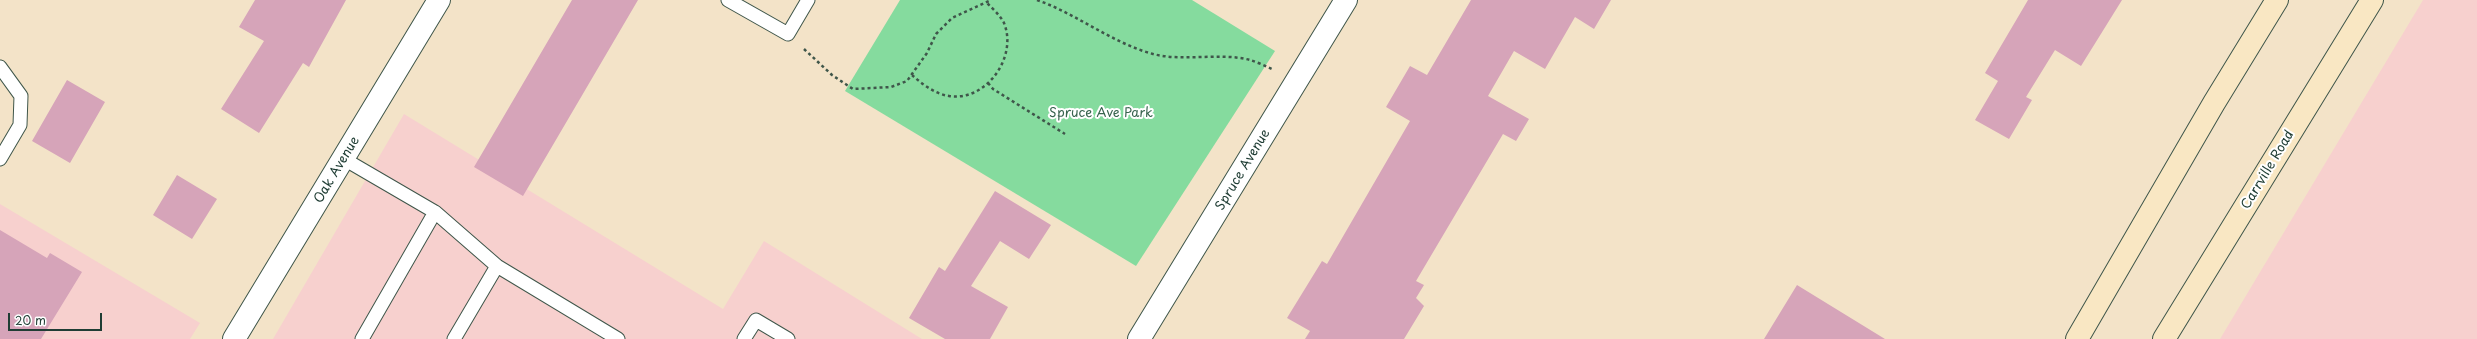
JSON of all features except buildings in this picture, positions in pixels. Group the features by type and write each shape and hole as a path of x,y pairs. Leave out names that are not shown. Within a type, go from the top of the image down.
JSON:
{"main road":[{"path":"2077,339 2214,102 2277,0"},
{"name":"Carrville Road","path":"2164,339 2372,0"}],"street":[{"name":"Oak Avenue","path":"234,339 439,0"},
{"name":"Spruce Avenue","path":"1139,339 1346,0"}],"lane":[{"path":"728,0 788,34 808,0"},
{"path":"0,67 21,96 20,125 0,159"},
{"path":"344,159 435,212 497,266 618,339"},
{"path":"362,339 435,212"},
{"path":"454,339 497,266"},
{"path":"744,339 756,320 788,339"}],"path":[{"path":"788,34 832,75 853,89 891,87 907,81 936,34 952,18 991,0"},
{"path":"1037,0 1052,5 1125,44 1153,54 1176,57 1249,60 1275,70"},
{"path":"912,75 936,92 949,96 975,93 988,83 999,71 1004,60 1007,36 1004,23 986,2"},
{"path":"988,83 993,89 1065,134"}],"shaded area":[{"path":"2423,0 2477,0 2477,339 2220,339"},
{"path":"404,114 723,309 764,241 922,339 273,339"},
{"path":"0,204 200,323 190,339 0,339"}],"green space":[{"name":"Spruce Ave Park","path":"900,0 1192,0 1275,51 1136,266 845,91"}]}
